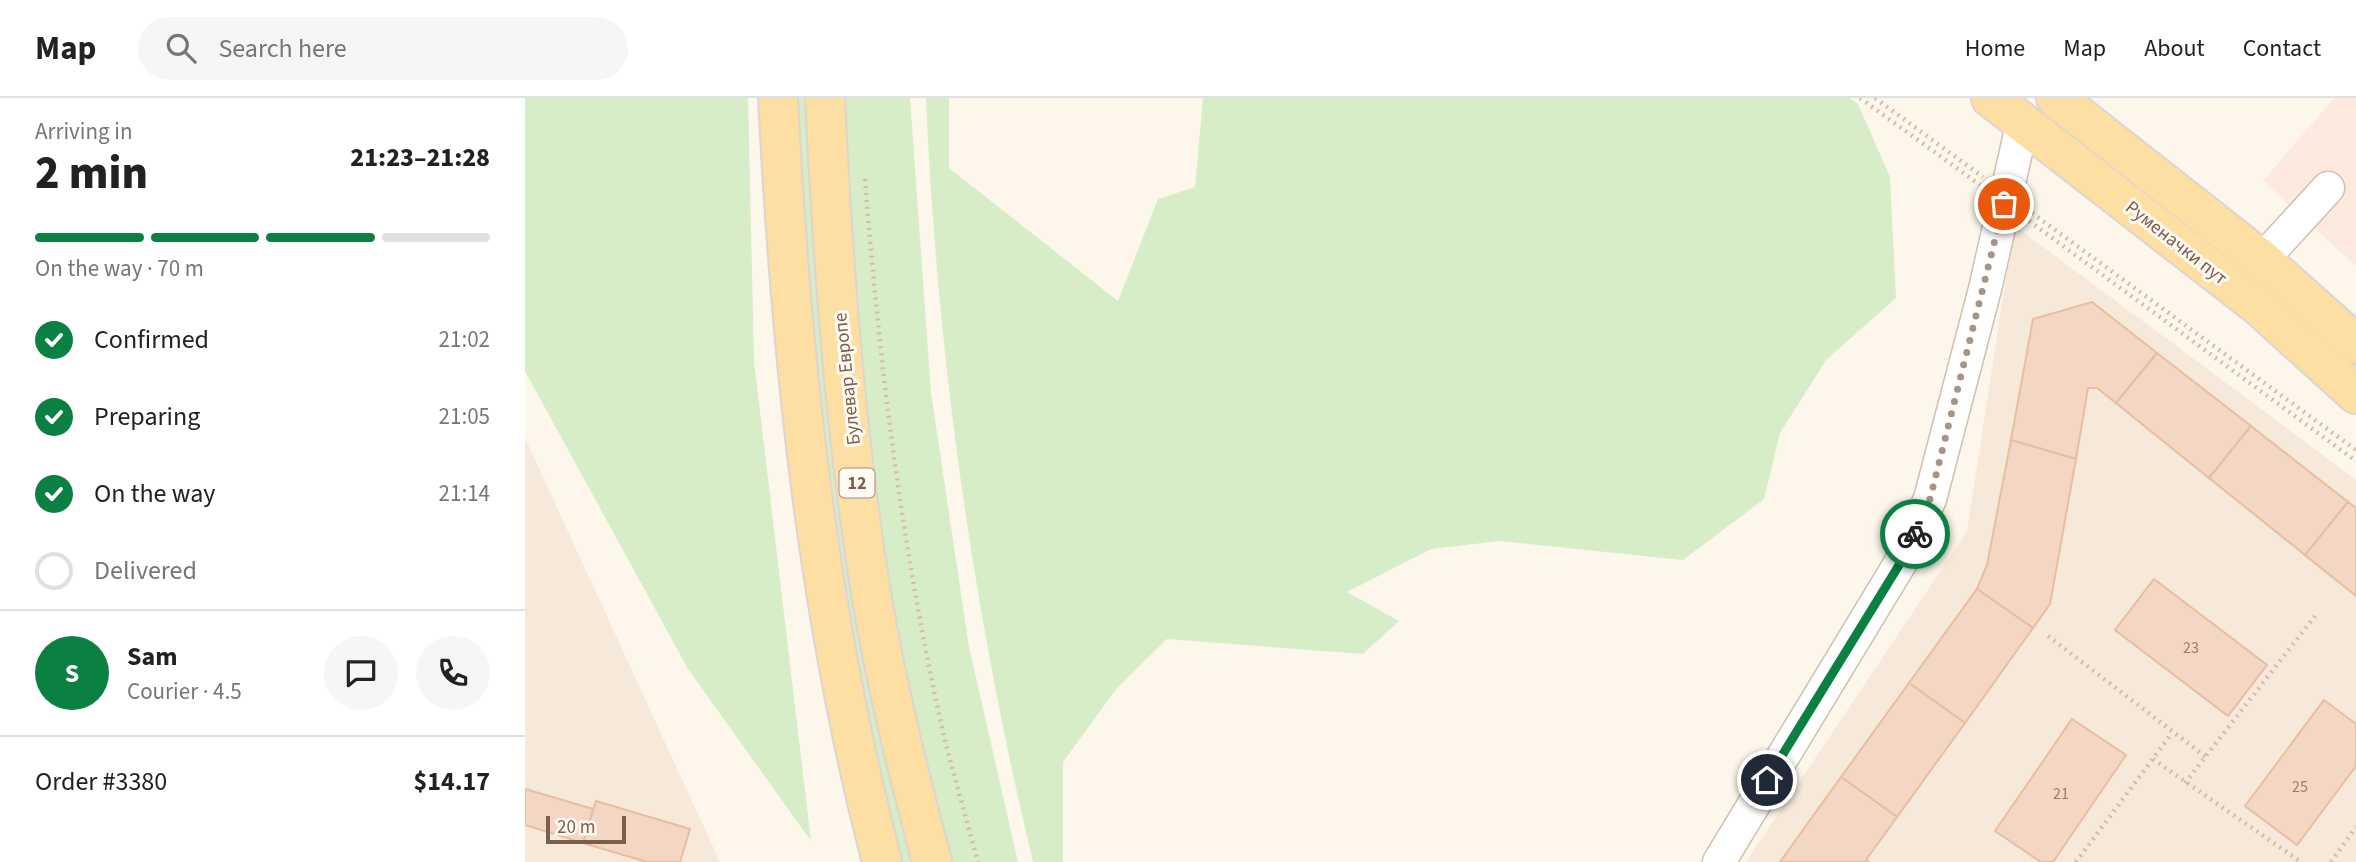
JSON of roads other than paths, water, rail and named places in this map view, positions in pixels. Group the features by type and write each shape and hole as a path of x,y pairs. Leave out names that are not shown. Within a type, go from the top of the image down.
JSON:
{"main road":[{"name":"12","path":"778,98 801,412 826,606 859,774 882,862"},
{"name":"Булевар Европе","path":"825,98 848,408 872,599 906,766 932,862"},
{"name":"Руменачки пут","path":"1991,98 2260,307 2356,394"},
{"name":"Руменачки пут","path":"2056,98 2262,260 2356,344"}],"street":[{"path":"1726,858 1904,557 1930,499 2023,121"},
{"path":"2262,260 2328,188"}]}
